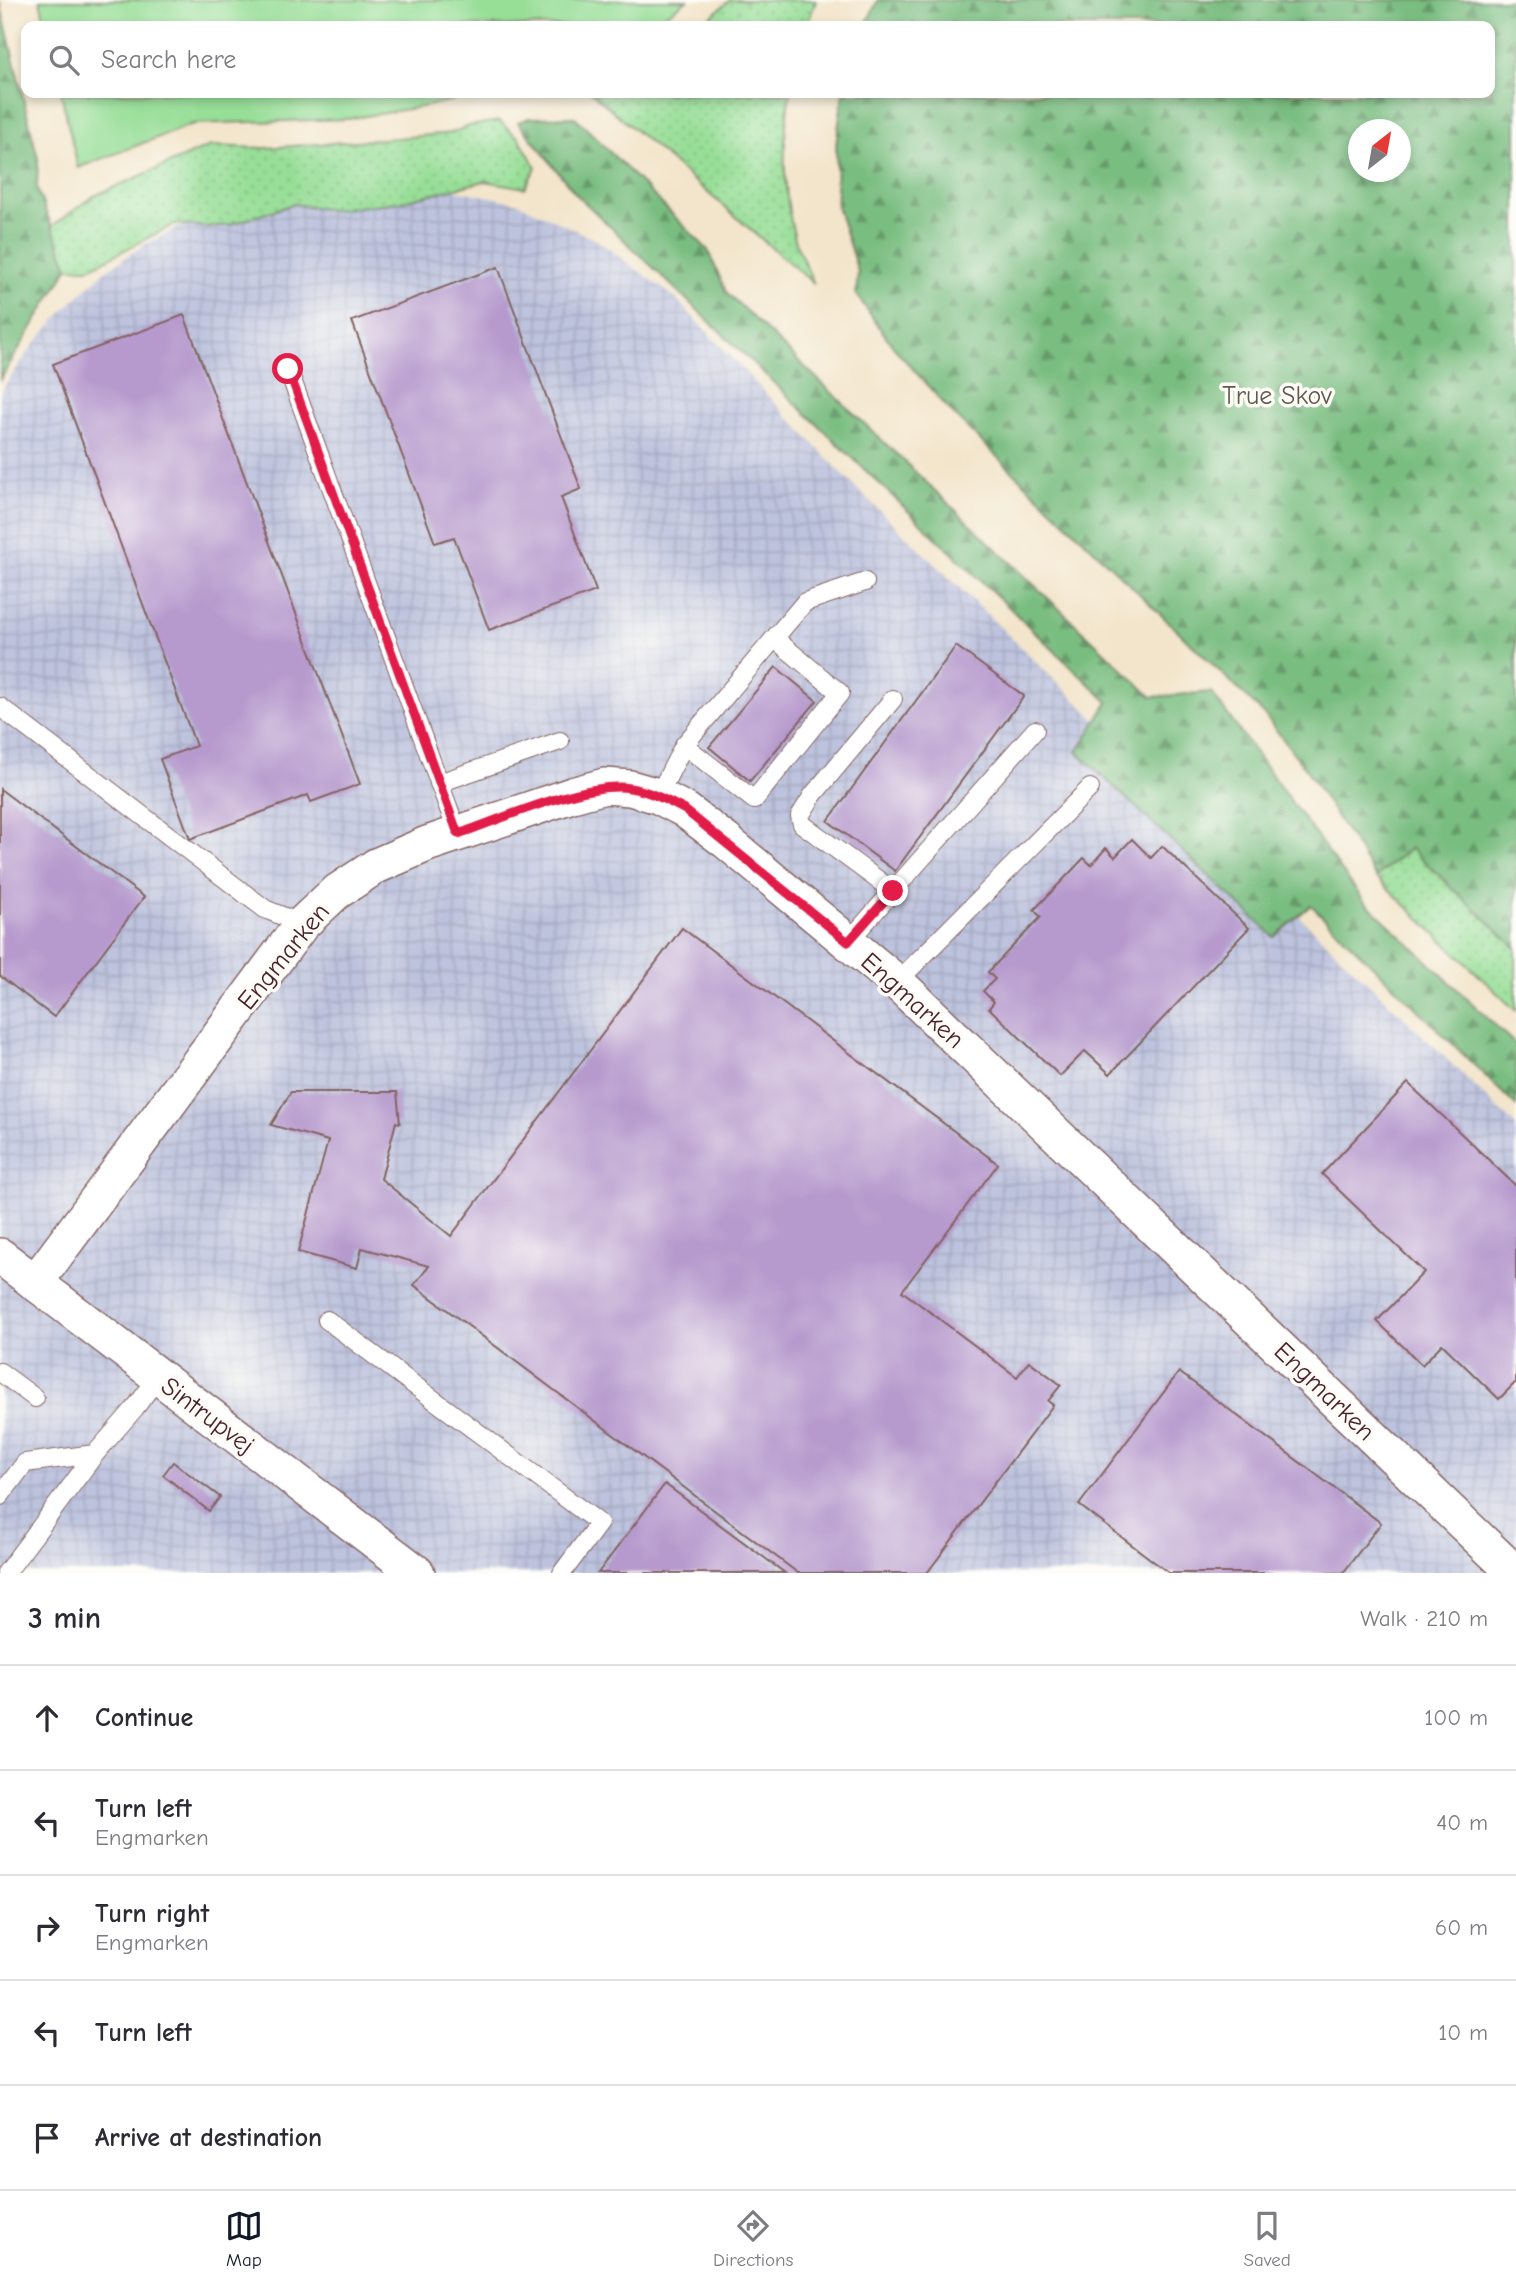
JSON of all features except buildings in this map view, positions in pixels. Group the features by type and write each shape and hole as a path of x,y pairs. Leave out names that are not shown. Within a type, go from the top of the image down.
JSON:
{"street":[{"name":"Engmarken","path":"12,1272 302,924 335,893 376,866 458,834 605,786 630,788 658,796 685,810 897,982 1515,1573"},
{"name":"Sintrupvej","path":"12,1272 158,1377 416,1573"}],"lane":[{"path":"288,369 458,834"},
{"path":"658,796 684,745 805,602 865,582"},
{"path":"684,745 754,800 841,693 775,639"},
{"path":"893,699 813,795 800,816 802,824 893,891"},
{"path":"0,707 265,909 302,924"},
{"path":"848,942 1035,730"},
{"path":"439,783 560,741"},
{"path":"897,982 1090,788"},
{"path":"327,1320 599,1523 562,1573"},
{"path":"0,1372 35,1398"},
{"path":"6,1573 95,1454 158,1377"},
{"path":"0,1496 25,1463 95,1454"}],"shaded area":[{"path":"410,181 516,202 598,241 673,296 848,480 1516,1126 1516,1573 0,1573 0,393 30,349 67,307 104,272 146,244 186,224"}],"green space":[{"path":"40,0 687,0 657,21 45,21"},
{"path":"730,0 816,0 809,21 703,21"},
{"name":"True Skov","path":"878,0 1516,0 1516,948 1410,848 1376,877 1305,768 1263,713 955,416 894,348 856,294 858,272 837,206 836,145 842,98 1495,98 1495,21 868,21"},
{"path":"0,2 21,98 23,98 38,159 37,189 68,268 0,380"},
{"path":"62,98 462,98 347,119 193,124 78,168"},
{"path":"598,98 789,98 785,148 788,202 797,245 814,284"},
{"path":"575,117 708,250 726,292 1152,697 1211,692 1364,901 1516,1045 1516,1106 1311,905 1274,937 1077,752 1108,702 576,194 518,122 529,118"},
{"path":"499,121 519,138 536,167 525,188 485,181 399,202 332,210 294,204 229,225 204,227 175,224 90,268 68,268 52,226 94,196 210,146 266,148 409,137 451,133 469,126"},
{"path":"1410,847 1516,948 1516,1011 1376,877"}],"route":[{"path":"288,369 458,834 605,786 630,788 658,796 685,810 848,942 893,891"}]}
